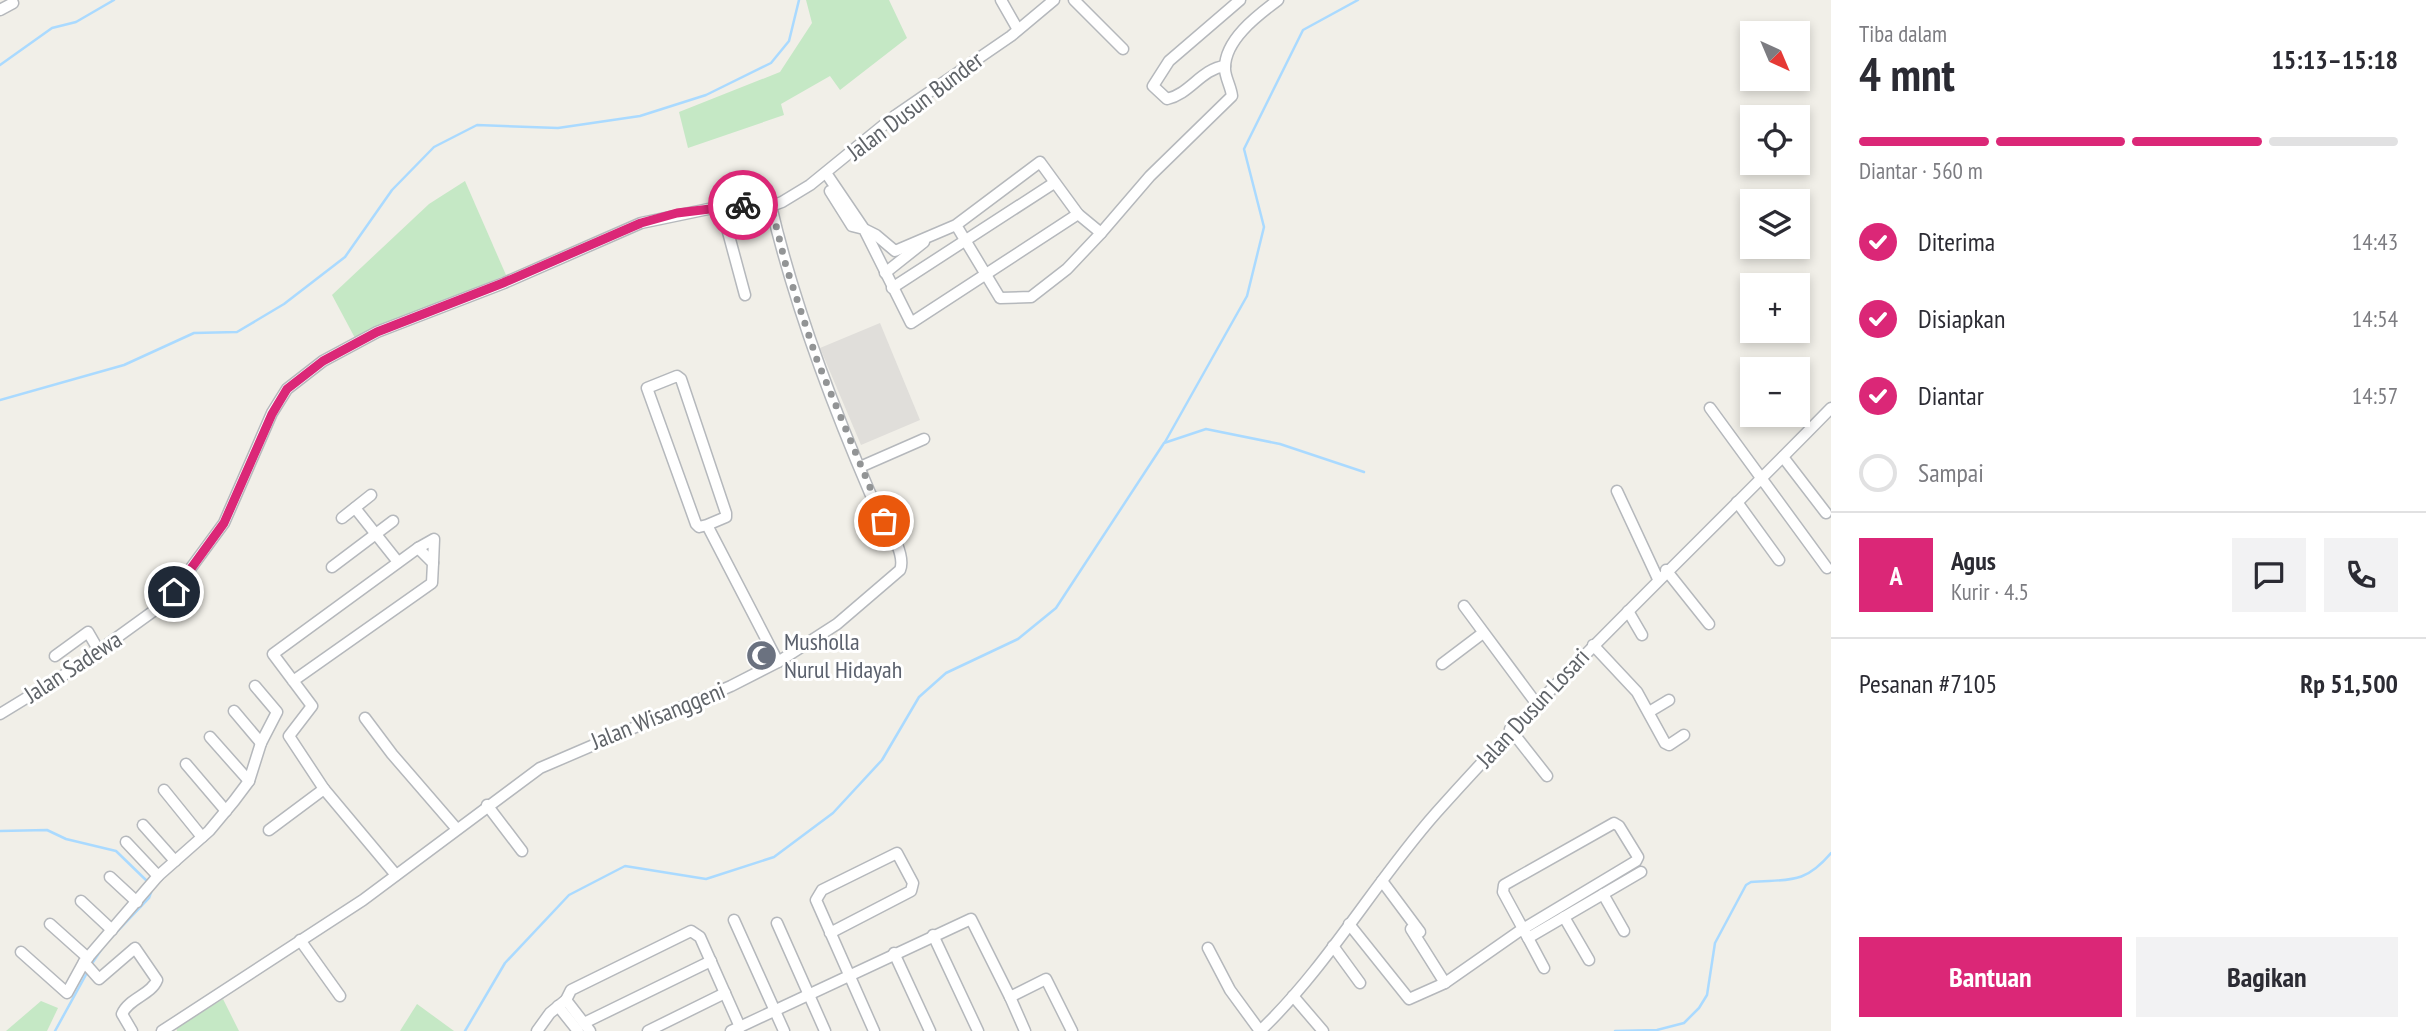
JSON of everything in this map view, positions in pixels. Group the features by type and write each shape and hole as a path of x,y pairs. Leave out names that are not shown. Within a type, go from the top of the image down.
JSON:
{"street":[{"path":"1000,0 1017,28"},
{"name":"Jalan Dusun Bunder","path":"771,205 792,197 824,175 896,115 1010,36 1054,0"},
{"path":"1074,0 1123,49"},
{"path":"1225,66 1213,68 1178,97 1167,99 1153,86 1169,61 1240,0"},
{"path":"956,225 1000,298 1031,297 1067,269 1150,176 1233,96 1225,66 1238,36 1278,0"},
{"path":"0,10 13,3"},
{"path":"895,251 956,225 1040,162 1078,214 1101,233"},
{"path":"824,175 852,226 876,235 895,251 909,256"},
{"path":"892,288 1055,183"},
{"name":"Jalan Sadewa","path":"0,714 99,651 166,602 211,543 235,502 272,414 287,389 302,375 341,350 377,332 503,283 641,223 677,213 721,206 771,205"},
{"name":"Jalan Wisanggeni","path":"162,1031 396,875 540,768 731,686 778,662 837,624 900,570 901,554 878,510 809,335 771,205"},
{"path":"721,206 745,295"},
{"path":"864,229 911,323 1078,214"},
{"path":"885,273 909,256 931,235"},
{"path":"677,376 681,379 726,513 726,517 707,525 699,527 696,524 647,387 677,376"},
{"path":"1710,408 1763,476 1827,568"},
{"name":"Jalan Dusun Losari","path":"1264,1029 1333,946 1431,818 1510,729 1662,574 1831,408"},
{"path":"860,467 924,439"},
{"path":"1783,457 1826,513"},
{"path":"1617,491 1662,574 1709,624"},
{"path":"342,518 371,495"},
{"path":"1737,502 1779,560"},
{"path":"355,508 398,562"},
{"path":"332,567 393,521"},
{"path":"707,525 778,662"},
{"path":"293,681 432,583 435,539 398,562 273,654 293,681 312,706 289,736 324,789 396,875"},
{"path":"418,548 433,563"},
{"path":"1464,606 1536,703"},
{"path":"1628,611 1642,635"},
{"path":"55,656 88,632 99,651"},
{"path":"1442,664 1483,633"},
{"path":"1593,645 1637,692 1667,744 1684,735"},
{"path":"21,952 67,993 86,962 156,878 202,837 249,781 261,743 277,712 255,686"},
{"path":"1649,712 1670,700"},
{"path":"234,711 261,743"},
{"path":"365,718 392,754 456,828"},
{"path":"1510,729 1547,776"},
{"path":"210,737 249,781"},
{"path":"186,764 226,811"},
{"path":"270,830 324,789"},
{"path":"164,790 202,837"},
{"path":"487,805 522,851"},
{"path":"1349,924 1409,999 1445,983 1525,934 1638,859 1617,824 1504,885 1503,892 1525,934 1544,968"},
{"path":"143,825 175,861"},
{"path":"126,842 156,878"},
{"path":"830,933 912,889 897,853 820,892 816,900 847,975 874,1031"},
{"path":"1525,934 1564,917 1642,872"},
{"path":"110,877 141,899"},
{"path":"1382,881 1430,947"},
{"path":"1603,894 1624,931"},
{"path":"81,901 112,930"},
{"path":"1564,917 1589,960"},
{"path":"537,1031 570,990 691,931 700,937 712,961 736,1029 971,919 1025,1031"},
{"path":"734,920 784,1031"},
{"path":"777,922 825,1031"},
{"path":"50,924 99,979 135,948 155,974 155,986 125,1007 122,1014 132,1031"},
{"path":"1411,929 1445,983"},
{"path":"933,935 978,1031"},
{"path":"300,940 340,996"},
{"path":"1333,946 1360,983"},
{"path":"1208,948 1230,990 1264,1029"},
{"path":"894,953 930,1031"},
{"path":"562,1003 584,1028 712,961"},
{"path":"1010,997 1046,979 1072,1031"},
{"path":"648,1031 725,993"},
{"path":"1293,996 1323,1031"}],"shaded area":[{"path":"880,323 920,420 861,445 820,348"}],"green space":[{"path":"806,0 889,0 907,38 840,90 830,76 781,104 784,115 688,148 679,112 780,72 812,23"},
{"path":"465,181 506,275 355,338 332,295 429,204"},
{"path":"223,999 239,1031 177,1031 176,1028"},
{"path":"41,1001 58,1008 47,1031 6,1031"},
{"path":"417,1004 454,1031 400,1031"}],"waterway":[{"path":"0,65 52,28 76,22 114,0"},
{"path":"0,400 124,365 194,333 237,332 284,304 345,257 392,190 434,147 477,125 558,128 640,116 706,95 771,63 789,41 799,0"},
{"path":"1165,442 1247,296 1264,227 1244,149 1303,30 1358,0"},
{"path":"465,1031 505,963 569,895 625,866 706,879 774,857 833,813 882,760 919,697 946,673 1018,639 1056,608 1164,443 1206,429 1280,444 1364,472"},
{"path":"0,831 47,830 66,839 116,851 148,882"},
{"path":"1615,1031 1657,1030 1684,1023 1707,995 1715,943 1746,885 1751,882 1786,880 1804,875 1831,853"},
{"path":"112,937 149,898 153,887"},
{"path":"91,965 103,947"},
{"path":"55,1031 88,971"}],"way so far":[{"path":"743,205 771,205 786,266 817,360 869,492 884,521"}],"place":[{"name":"Musholla Nurul Hidayah","path":"761,656"}],"route":[{"path":"174,592 224,523 272,414 287,389 302,375 341,350 377,332 503,283 641,223 677,213 743,205"}]}
